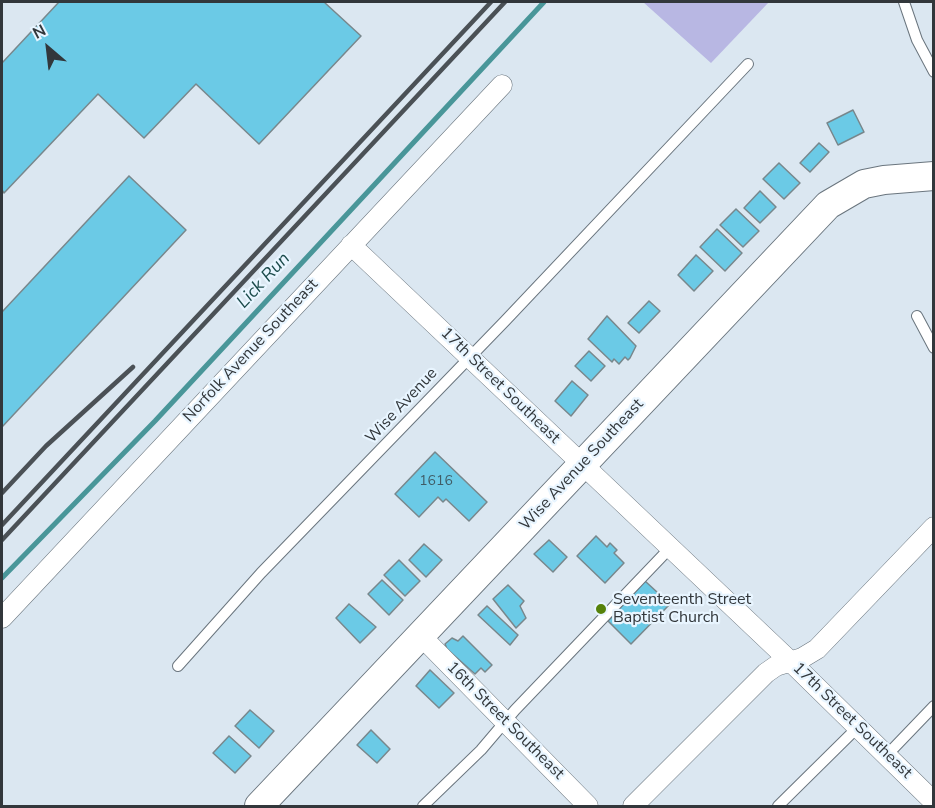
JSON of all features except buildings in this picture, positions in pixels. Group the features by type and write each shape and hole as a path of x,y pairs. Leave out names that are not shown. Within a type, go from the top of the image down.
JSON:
{"street":[{"name":"Norfolk Avenue Southeast","path":"2,618 502,85"},
{"name":"Wise Avenue Southeast","path":"259,807 828,205 864,184 933,176"},
{"name":"17th Street Southeast","path":"351,245 470,356 669,549 791,662 887,756 927,802"},
{"path":"633,807 766,673 776,666 791,662 817,649 933,527"},
{"name":"16th Street Southeast","path":"420,636 588,807"}],"lane":[{"path":"904,2 917,40 933,72"},
{"name":"Wise Avenue","path":"178,666 261,573 748,64"},
{"path":"917,316 933,348"},
{"path":"423,807 481,750 669,549"},
{"path":"887,756 933,706"},
{"path":"778,807 858,727"}],"shaded area":[{"path":"643,2 769,2 711,63"}],"waterway":[{"name":"Lick Run","path":"2,578 155,421 544,2"}],"railway":[{"path":"2,525 491,2"},
{"path":"2,540 505,2"},
{"path":"2,493 46,446 133,367"}],"place":[{"name":"Seventeenth Street Baptist Church","path":"601,609"}]}
